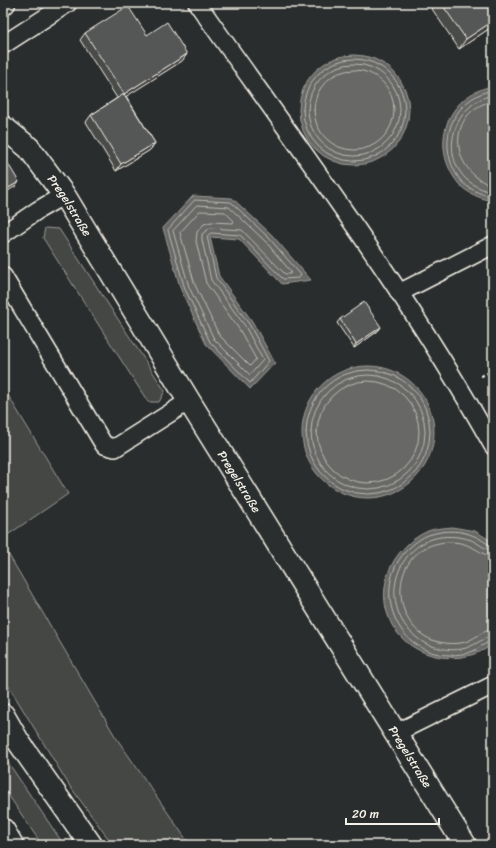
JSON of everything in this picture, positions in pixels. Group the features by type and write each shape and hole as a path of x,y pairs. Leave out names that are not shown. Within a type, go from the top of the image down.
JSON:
{"street":[{"name":"Pregelstraße","path":"3,127 30,148 64,195 189,402 465,845"},
{"path":"3,715 18,741 91,845"},
{"path":"3,830 12,845"}],"lane":[{"path":"3,45 68,3"},
{"path":"196,3 399,293 460,388 493,446"},
{"path":"3,234 38,210 64,195"},
{"path":"399,293 493,245"},
{"path":"3,276 104,445 115,448 189,402"},
{"path":"396,733 493,685"}],"shaded area":[{"path":"45,228 59,229 165,391 159,402 148,402 43,238"},
{"path":"3,387 68,494 3,538"},
{"path":"3,545 115,736 190,845 113,845 69,785 3,677"},
{"path":"3,755 64,845 42,845 3,787"}],"water":[{"path":"354,55 375,59 385,64 393,71 400,79 405,89 409,110 405,131 400,141 393,149 385,156 375,161 354,165 333,161 323,156 315,149 308,141 303,131 299,110 303,89 308,79 315,71 323,64 333,59"},
{"path":"493,86 493,202 470,193 458,183 449,169 445,154 444,138 447,124 454,111 464,100 477,91"},
{"path":"193,196 232,198 272,235 311,280 282,284 239,239 210,237 219,276 252,321 275,363 250,389 206,344 181,290 163,228"},
{"path":"374,366 393,371 405,377 415,385 423,395 429,407 433,419 433,445 429,457 423,469 415,479 405,487 393,493 381,497 362,498 343,493 331,487 321,479 313,469 307,457 303,445 302,426 307,407 313,395 321,385 331,377 343,371 355,367"},
{"path":"452,527 475,531 493,542 493,644 481,652 453,658 438,657 425,653 412,646 401,637 392,625 387,611 385,597 389,570 405,547 415,538 428,531"}],"building":[{"path":"441,3 493,3 493,21 466,39"},
{"path":"128,6 147,35 167,22 187,54 124,94 85,33"},
{"path":"124,94 155,143 121,164 91,115"},
{"path":"3,157 19,182 3,191"},
{"path":"364,302 381,327 356,344 340,319"}]}
